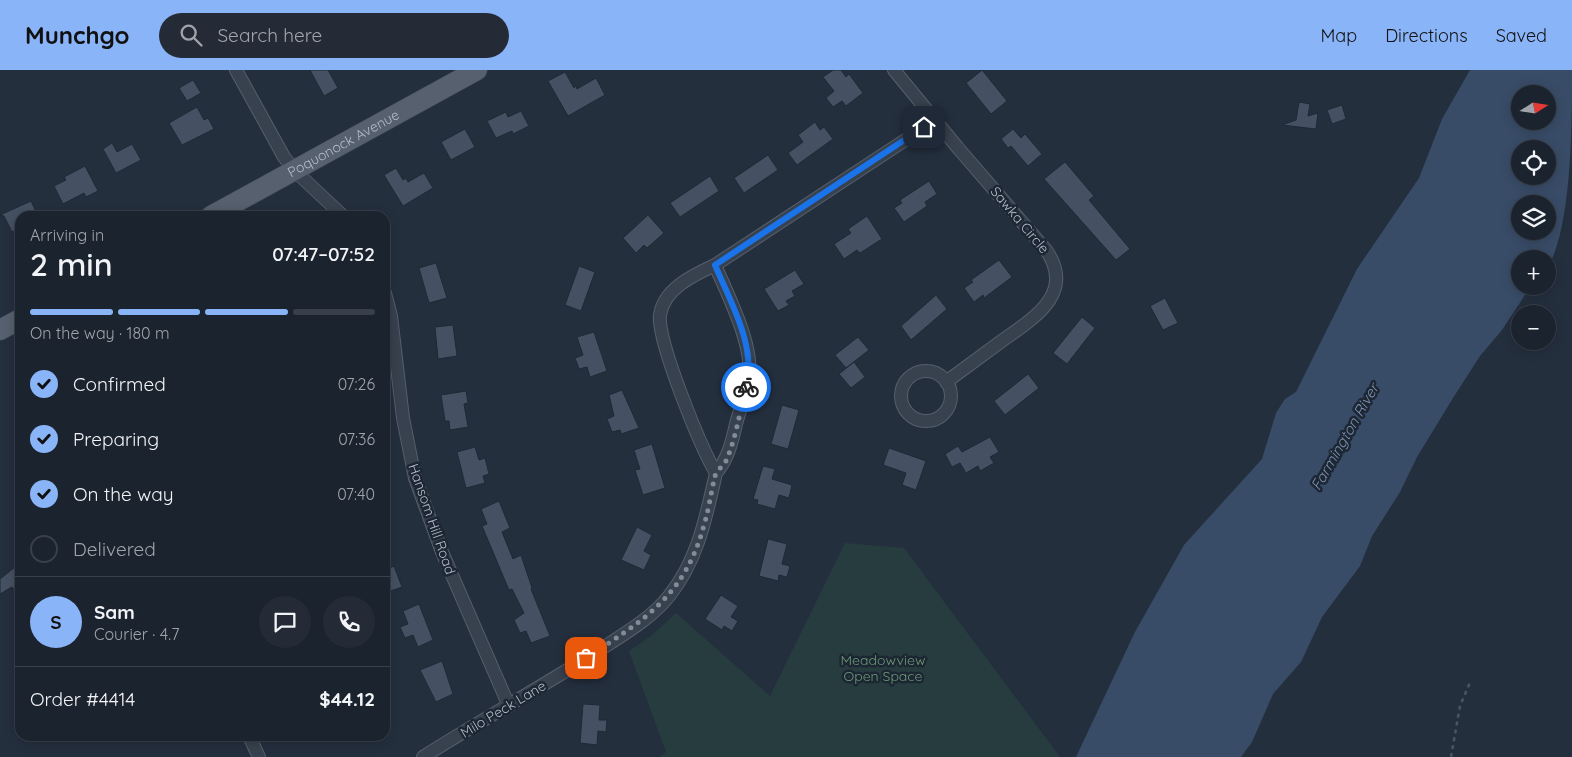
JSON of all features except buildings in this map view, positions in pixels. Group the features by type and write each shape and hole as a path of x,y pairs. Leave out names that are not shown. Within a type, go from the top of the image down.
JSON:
{"main road":[{"name":"Poquonock Avenue","path":"220,211 477,70"},
{"path":"0,330 15,322"}],"street":[{"path":"236,70 284,157 295,171 339,211"},
{"name":"Sawka Circle","path":"894,70 931,117 1046,250 1052,259 1056,277 1055,289 1043,310 946,382"},
{"path":"716,473 706,458 661,330 660,313 675,288 692,276 715,265 920,131 931,117"},
{"name":"Milo Peck Lane","path":"423,757 616,639 648,617 670,595 696,549 704,526 716,473 725,462 749,378 749,361 743,335 715,265"},
{"name":"Hansom Hill Road","path":"390,312 403,418 415,478 442,552 509,706"},
{"path":"251,741 259,757"}],"path":[{"path":"1451,757 1460,706 1471,680"}],"green space":[{"name":"Meadowview Open Space","path":"845,543 904,548 1060,757 659,757 666,752 629,651 651,636 676,613 770,696"}],"water":[{"name":"Farmington River","path":"1470,70 1572,70 1569,173 1562,226 1556,250 1511,250 1511,295 1525,295 1518,305 1511,305 1511,316 1480,356 1453,398 1417,457 1400,492 1372,536 1360,566 1322,617 1301,662 1273,694 1252,742 1241,757 1076,757 1135,632 1184,545 1262,459 1276,413 1285,399 1296,392 1357,269 1419,178 1442,119"}],"way so far":[{"path":"586,658 648,617 670,595 680,580 690,563 704,526 716,473 725,462 746,387"}],"route":[{"path":"746,387 749,378 749,361 743,335 715,265 924,127"}]}
